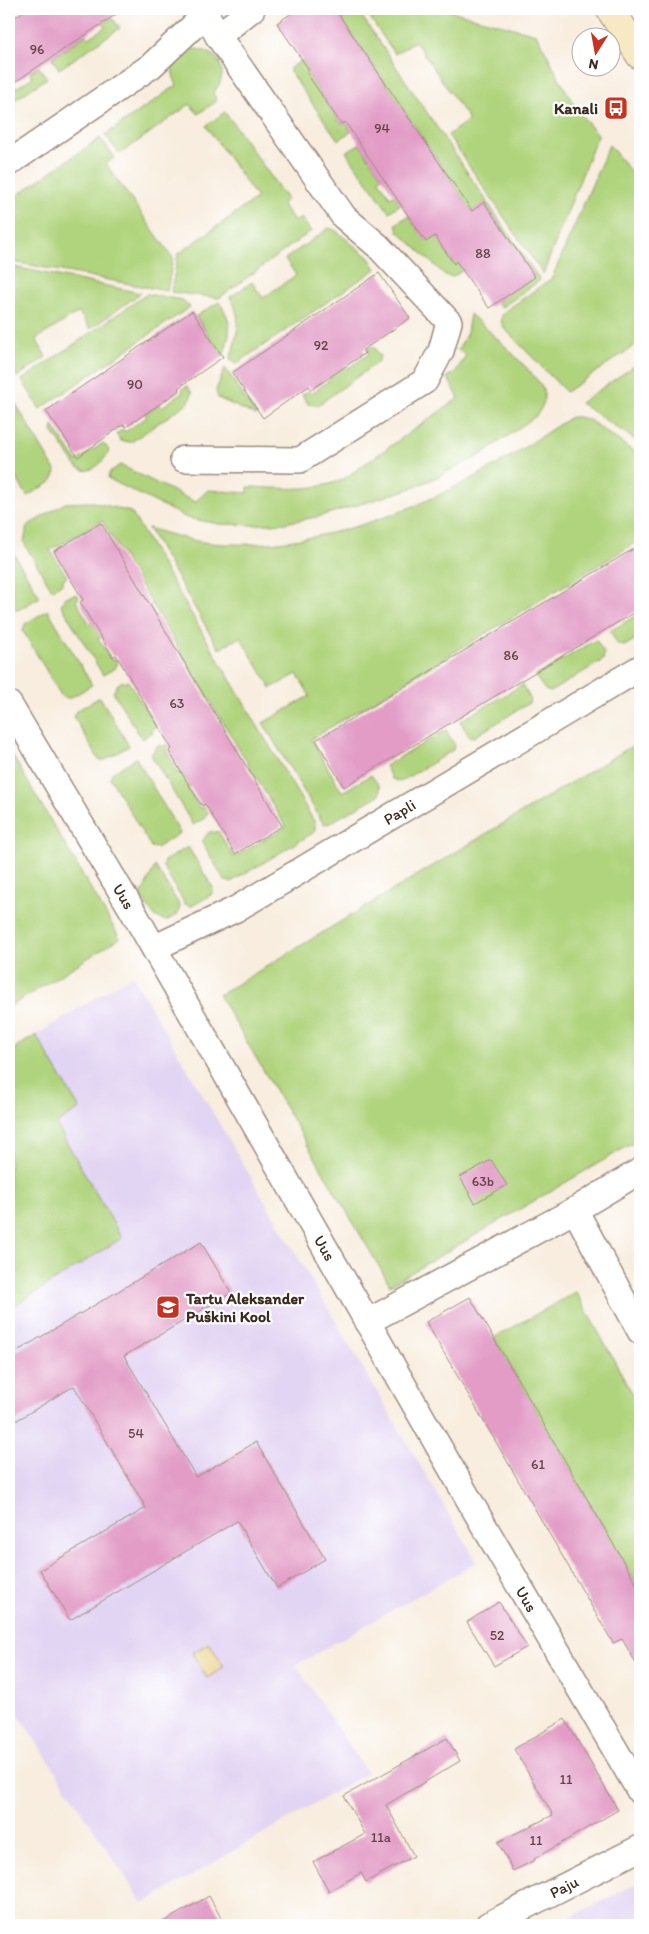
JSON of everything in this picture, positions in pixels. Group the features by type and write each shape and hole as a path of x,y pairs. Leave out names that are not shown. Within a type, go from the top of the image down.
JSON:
{"street":[{"path":"218,36 252,9"},
{"path":"610,9 640,55"},
{"path":"9,163 151,66 204,11 218,36 344,218 378,246 449,322 441,351 425,381 300,460 183,459"},
{"name":"Papli","path":"154,948 236,909 640,668"},
{"name":"Uus","path":"9,704 154,948 367,1322 640,1792"},
{"path":"367,1322 575,1210 640,1171"},
{"path":"575,1210 640,1331"},
{"name":"Paju","path":"488,1925 640,1848"}],"shaded area":[{"name":"Tartu Aleksander Puškini Kool","path":"132,975 477,1562 296,1665 367,1773 143,1904 9,1700 9,1052"},
{"path":"640,1882 640,1925 555,1925"}],"green space":[{"path":"335,9 357,9 540,280 504,306 500,307 496,303 535,276 485,203 472,211"},
{"path":"364,9 443,9 536,34 571,99 598,134 543,274 448,135 469,120 415,41 395,54"},
{"path":"112,18 120,28 59,69 52,58 86,35 89,38 105,27 103,23"},
{"path":"192,49 209,53 216,57 220,63 222,77 213,93 217,101 198,114 190,104 120,154 105,135 177,85 173,73 174,62 180,54"},
{"path":"302,60 309,70 306,72 341,124 345,122 351,132 338,140 290,72 290,68"},
{"path":"39,67 47,78 9,104 9,87 14,84 16,88 33,77 30,73"},
{"path":"225,112 287,199 282,204 295,222 301,218 311,231 219,298 171,292 178,254 257,198 206,126"},
{"path":"100,138 115,157 106,164 173,258 167,291 9,261 9,201"},
{"path":"359,144 382,177 379,180 390,197 394,195 401,204 389,212 346,152"},
{"path":"609,145 640,183 640,342 566,392 505,329 502,319 504,312 552,278"},
{"path":"408,216 426,241 438,234 442,246 453,263 457,261 463,270 452,277 445,275 398,231 396,224"},
{"path":"329,228 335,230 369,258 376,269 236,364 230,360 238,321 237,313 230,297 252,282 263,298 296,275 285,259"},
{"path":"9,266 141,293 90,329 79,312 36,339 46,357 17,377 9,357"},
{"path":"147,294 182,300 190,307 40,409 22,380"},
{"path":"219,302 229,322 229,335 223,357 196,316"},
{"path":"470,314 532,374 543,390 544,401 536,416 479,456 433,479 406,490 316,517 285,523 252,525 219,524 187,518 108,477 110,472 120,465 195,502 208,490 248,493 248,487 308,488 342,480 459,398 447,377 454,374 466,356 458,350 467,333"},
{"path":"373,346 380,356 378,362 318,405 309,405 302,395 308,391 311,394 331,379 330,376 344,366 347,369 369,354 367,350"},
{"path":"640,362 640,443 580,403"},
{"path":"225,368 257,416 218,398 216,390"},
{"path":"187,386 192,393 189,402 131,442 121,441 116,434 123,429 125,432 147,417 145,414 160,404 162,407 183,392 182,389"},
{"path":"9,392 56,472 51,482 27,496 15,476 10,472 14,469 9,461"},
{"path":"571,417 589,420 640,456 640,540 311,739 342,792 371,775 380,787 379,795 328,824 323,823 263,723 310,696 297,674 271,688 240,637 219,649 148,528 215,544 260,544 332,533 367,523 435,497 507,459"},
{"path":"53,426 77,461 103,443 109,450 108,453 98,465 88,471 77,467 52,431"},
{"path":"93,502 131,512 315,823 313,833 231,882 225,881 202,842 208,833 218,831 234,857 286,827 102,521 50,550 67,577 62,580 64,582 52,590 24,543 27,526 65,503"},
{"path":"9,546 40,597 18,610 10,609 9,607"},
{"path":"77,594 79,598 76,601 89,623 93,621 102,636 98,638 112,661 115,659 118,664 103,675 61,605 66,597"},
{"path":"48,610 92,685 70,698 62,697 23,631 25,624"},
{"path":"640,613 640,637 624,646 618,645 610,631"},
{"path":"596,640 604,653 603,660 550,692 545,690 535,676"},
{"path":"123,681 124,683 128,681 156,726 151,730 153,732 142,739 113,692 118,684"},
{"path":"522,685 530,698 529,703 474,737 469,736 460,721"},
{"path":"100,697 129,746 105,760 99,760 74,717 76,711"},
{"path":"446,730 454,744 453,750 400,782 392,779 385,766"},
{"path":"640,741 640,1139 390,1285 219,995"},
{"path":"167,744 169,749 166,751 179,773 183,771 191,786 188,788 200,809 204,807 208,813 204,816 205,818 193,825 151,755 156,747 160,745 162,747"},
{"path":"9,750 120,938 9,1007"},
{"path":"136,758 180,833 156,848 151,847 110,778 112,773"},
{"path":"188,847 213,888 211,895 192,906 185,904 163,867 164,861"},
{"path":"155,866 180,906 178,914 166,921 154,916 141,896"},
{"path":"36,1035 80,1109 56,1124 122,1238 9,1309 9,1052"},
{"path":"576,1292 640,1407 640,1590 494,1338"}],"sand":[{"path":"209,1643 224,1667 207,1678 192,1653"}],"building":[{"path":"27,9 124,9 9,86 9,21"},
{"path":"298,9 335,9 472,211 484,202 535,277 489,308 456,261 454,264 435,236 426,242 345,122 341,124 306,72 309,70 277,23"},
{"path":"379,273 410,318 363,350 365,353 311,390 309,386 263,418 232,373"},
{"path":"192,311 223,357 178,388 180,390 126,427 124,424 78,457 46,411"},
{"path":"101,523 282,826 235,854 205,804 202,806 187,782 169,751 172,749 116,655 113,657 94,626 80,602 83,600 54,551"},
{"path":"640,545 640,609 344,787 316,740"},
{"path":"491,1160 507,1185 475,1203 460,1177"},
{"name":"Tartu Aleksander Puškini Kool","path":"201,1242 231,1293 124,1356 196,1477 256,1442 325,1559 277,1588 237,1521 70,1620 40,1570 146,1508 74,1386 9,1425 9,1356"},
{"path":"470,1297 640,1590 640,1670 622,1639 613,1643 426,1322"},
{"path":"499,1602 527,1647 494,1666 467,1622"},
{"path":"565,1719 618,1810 535,1860 513,1871 498,1842 553,1815 514,1749"},
{"path":"447,1738 460,1761 386,1805 414,1856 366,1882 361,1873 329,1891 313,1862 365,1834 344,1796"},
{"path":"209,1896 225,1925 158,1925"}],"place":[{"name":"Kanali","path":"616,108"},
{"name":"Tartu Aleksander Puškini Kool","path":"168,1307"}]}
